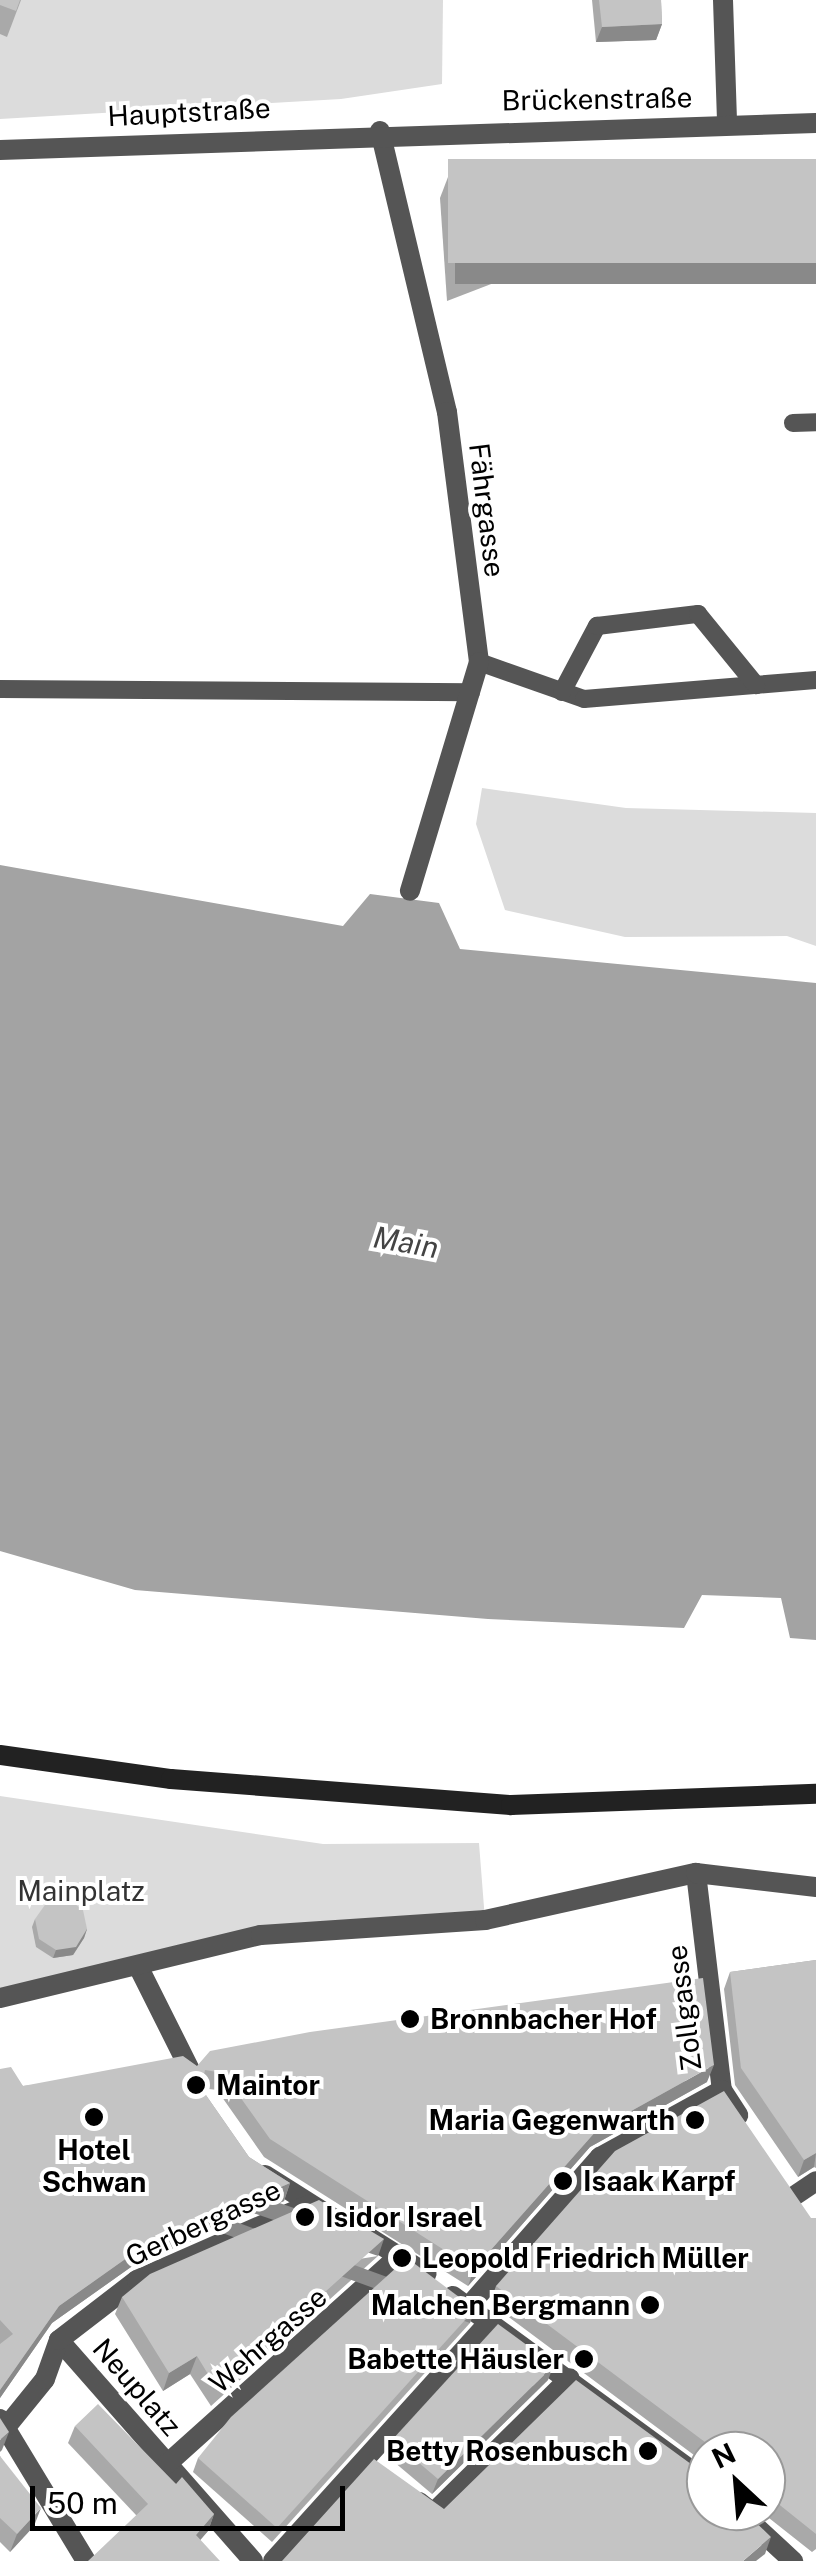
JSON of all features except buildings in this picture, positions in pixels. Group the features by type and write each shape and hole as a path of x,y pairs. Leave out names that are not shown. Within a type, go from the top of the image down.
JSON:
{"main road":[{"path":"0,1755 171,1779 511,1805 816,1794"}],"street":[{"path":"723,0 728,123"},
{"name":"Brückenstraße","path":"380,131 816,123"},
{"name":"Hauptstraße","path":"0,150 380,131"},
{"name":"Fährgasse","path":"380,131 447,412 479,662 410,891"},
{"path":"0,1998 139,1968 261,1935 485,1920 696,1874 816,1887"},
{"name":"Zollgasse","path":"696,1874 722,2090 752,2136"},
{"path":"139,1968 190,2070"},
{"path":"468,2307 600,2157 722,2090"},
{"path":"244,2153 308,2205 401,2254 686,2465"},
{"path":"792,2198 816,2181"},
{"name":"Gerbergasse","path":"86,2561 3,2422 45,2379 59,2340 137,2280 308,2205"},
{"name":"Wehrgasse","path":"167,2464 401,2254"},
{"path":"274,2561 381,2469 490,2320"},
{"name":"Neuplatz","path":"59,2340 253,2561"},
{"path":"381,2469 432,2513 570,2378"},
{"path":"761,2531 793,2561"}],"lane":[{"path":"793,422 816,422"},
{"path":"562,692 597,626 698,614 756,685"},
{"path":"479,662 584,699 816,680"},
{"path":"0,689 471,692"}],"green space":[{"path":"0,0 443,0 442,84 341,99 0,119"},
{"path":"482,788 626,808 816,813 816,946 787,936 625,937 505,910 476,824"},
{"name":"Mainplatz","path":"0,1796 323,1844 479,1843 485,1920 261,1935 0,1998"}],"water":[{"name":"Main","path":"0,865 343,926 370,894 439,903 460,949 816,983 816,1640 790,1638 781,1598 702,1595 684,1628 488,1619 135,1590 0,1551"}],"place":[{"name":"Bronnbacher Hof","path":"410,2019"},
{"name":"Maintor","path":"196,2085"},
{"name":"Hotel Schwan","path":"94,2117"},
{"name":"Maria Gegenwarth","path":"695,2120"},
{"name":"Isaak Karpf","path":"563,2181"},
{"name":"Isidor Israel","path":"305,2217"},
{"name":"Leopold Friedrich Müller","path":"402,2258"},
{"name":"Malchen Bergmann","path":"650,2305"},
{"name":"Babette Häusler","path":"584,2359"},
{"name":"Betty Rosenbusch","path":"648,2451"}]}
